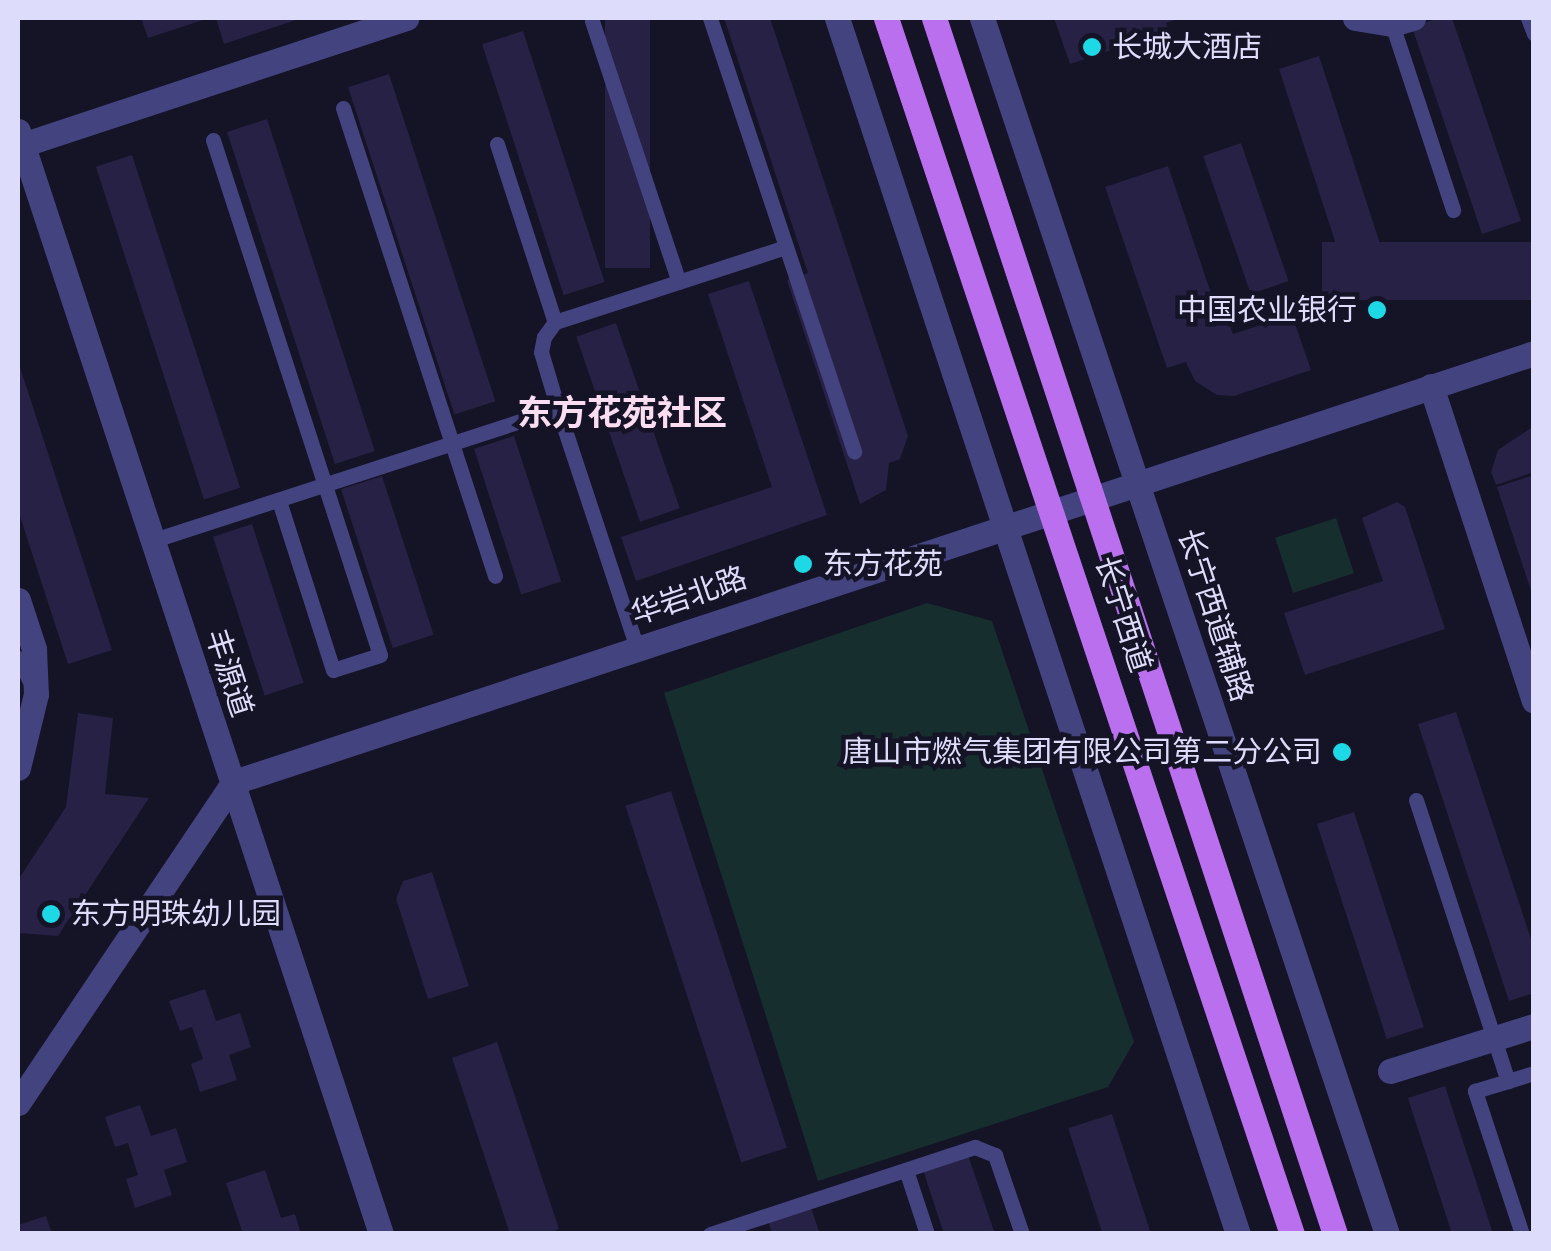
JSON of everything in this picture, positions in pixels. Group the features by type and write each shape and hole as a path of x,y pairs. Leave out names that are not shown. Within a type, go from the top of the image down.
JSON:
{"main road":[{"name":"长宁西道","path":"886,18 1053,508 1292,1234"},
{"name":"长宁西道","path":"934,18 1335,1234"}],"street":[{"path":"20,138 407,18"},
{"path":"837,18 1238,1234"},
{"name":"长宁西道辅路","path":"982,18 1386,1234"},
{"path":"1356,18 1402,21"},
{"name":"丰源道","path":"20,138 381,1234"},
{"name":"华岩北路","path":"234,782 1092,494 1534,353"},
{"path":"1431,386 1534,701"},
{"path":"18,600 34,649 36,694 18,768"},
{"path":"18,1102 234,782"},
{"path":"1390,1071 1534,1026"}],"lane":[{"path":"710,18 854,452"},
{"path":"1528,18 1534,34"},
{"path":"592,21 680,282"},
{"path":"1402,21 1453,210"},
{"path":"343,108 496,576"},
{"path":"213,140 380,655 333,670 278,501"},
{"path":"497,144 555,322 541,352 637,648"},
{"path":"555,322 786,247"},
{"path":"152,541 558,410"},
{"path":"18,658 36,694"},
{"path":"1416,800 1508,1081"},
{"path":"1522,1234 1475,1092 1534,1073"},
{"path":"710,1234 756,1226 975,1147 995,1155 1022,1234"},
{"path":"906,1170 927,1234"}],"green space":[{"path":"1336,518 1354,573 1293,593 1275,538"},
{"path":"927,603 992,621 1134,1042 1108,1087 818,1181 664,693"}],"building":[{"path":"141,18 209,18 148,38"},
{"path":"216,18 302,18 224,44"},
{"path":"605,18 650,18 650,268 605,268"},
{"path":"724,18 770,18 908,436 900,459 889,463 886,490 860,504 787,280 808,273"},
{"name":"长城大酒店","path":"1054,18 1180,18 1166,23 1169,31 1070,64"},
{"path":"1438,18 1452,18 1521,221 1482,234 1412,27"},
{"path":"523,31 605,282 564,295 482,44"},
{"path":"1319,56 1386,263 1346,276 1279,69"},
{"path":"389,74 495,401 454,414 348,87"},
{"path":"267,119 375,451 335,464 227,132"},
{"path":"1241,143 1289,281 1251,294 1203,156"},
{"path":"132,155 240,488 204,500 96,167"},
{"path":"1168,166 1219,317 1226,315 1233,334 1292,315 1311,370 1234,396 1217,395 1195,381 1186,362 1167,368 1105,187"},
{"path":"1322,242 1534,242 1534,300 1322,300"},
{"path":"749,281 827,515 636,581 621,537 772,487 708,294"},
{"path":"616,323 680,508 640,522 576,337"},
{"path":"18,361 112,650 68,664 18,510"},
{"path":"1534,426 1534,472 1496,485 1491,472 1498,450"},
{"path":"514,436 561,582 521,594 474,449"},
{"path":"1534,475 1534,597 1533,597 1497,487"},
{"path":"382,476 434,635 393,648 341,489"},
{"path":"1397,502 1405,507 1445,629 1305,675 1284,613 1383,581 1362,518"},
{"path":"252,524 304,683 265,695 213,537"},
{"path":"1456,712 1534,948 1534,993 1509,1001 1418,724"},
{"path":"78,713 113,718 105,794 149,798 58,936 18,933 18,880 66,807"},
{"path":"671,791 787,1148 741,1162 625,806"},
{"path":"1354,812 1424,1027 1387,1039 1317,824"},
{"path":"432,872 469,986 428,999 396,899 403,881"},
{"path":"205,989 216,1021 240,1013 251,1047 229,1055 237,1080 200,1092 191,1064 203,1059 192,1027 180,1031 169,1001"},
{"path":"497,1042 559,1229 545,1234 510,1234 452,1058"},
{"path":"1445,1086 1493,1234 1452,1234 1408,1098"},
{"path":"140,1105 151,1136 176,1128 187,1162 164,1170 172,1195 135,1208 126,1179 138,1175 128,1143 115,1147 105,1117"},
{"path":"1112,1114 1151,1234 1103,1234 1068,1128"},
{"path":"968,1155 995,1234 944,1234 923,1170"},
{"path":"265,1170 281,1218 295,1214 301,1234 243,1234 226,1183"},
{"path":"810,1205 820,1234 772,1234 768,1220"},
{"path":"46,1216 52,1234 18,1234 18,1225"}],"place":[{"name":"长城大酒店","path":"1092,47"},
{"name":"中国农业银行","path":"1377,310"},
{"name":"东方花苑","path":"803,564"},
{"name":"唐山市燃气集团有限公司第二分公司","path":"1342,752"},
{"name":"东方明珠幼儿园","path":"51,914"}],"district":[{"name":"东方花苑社区","path":"622,413"}]}
